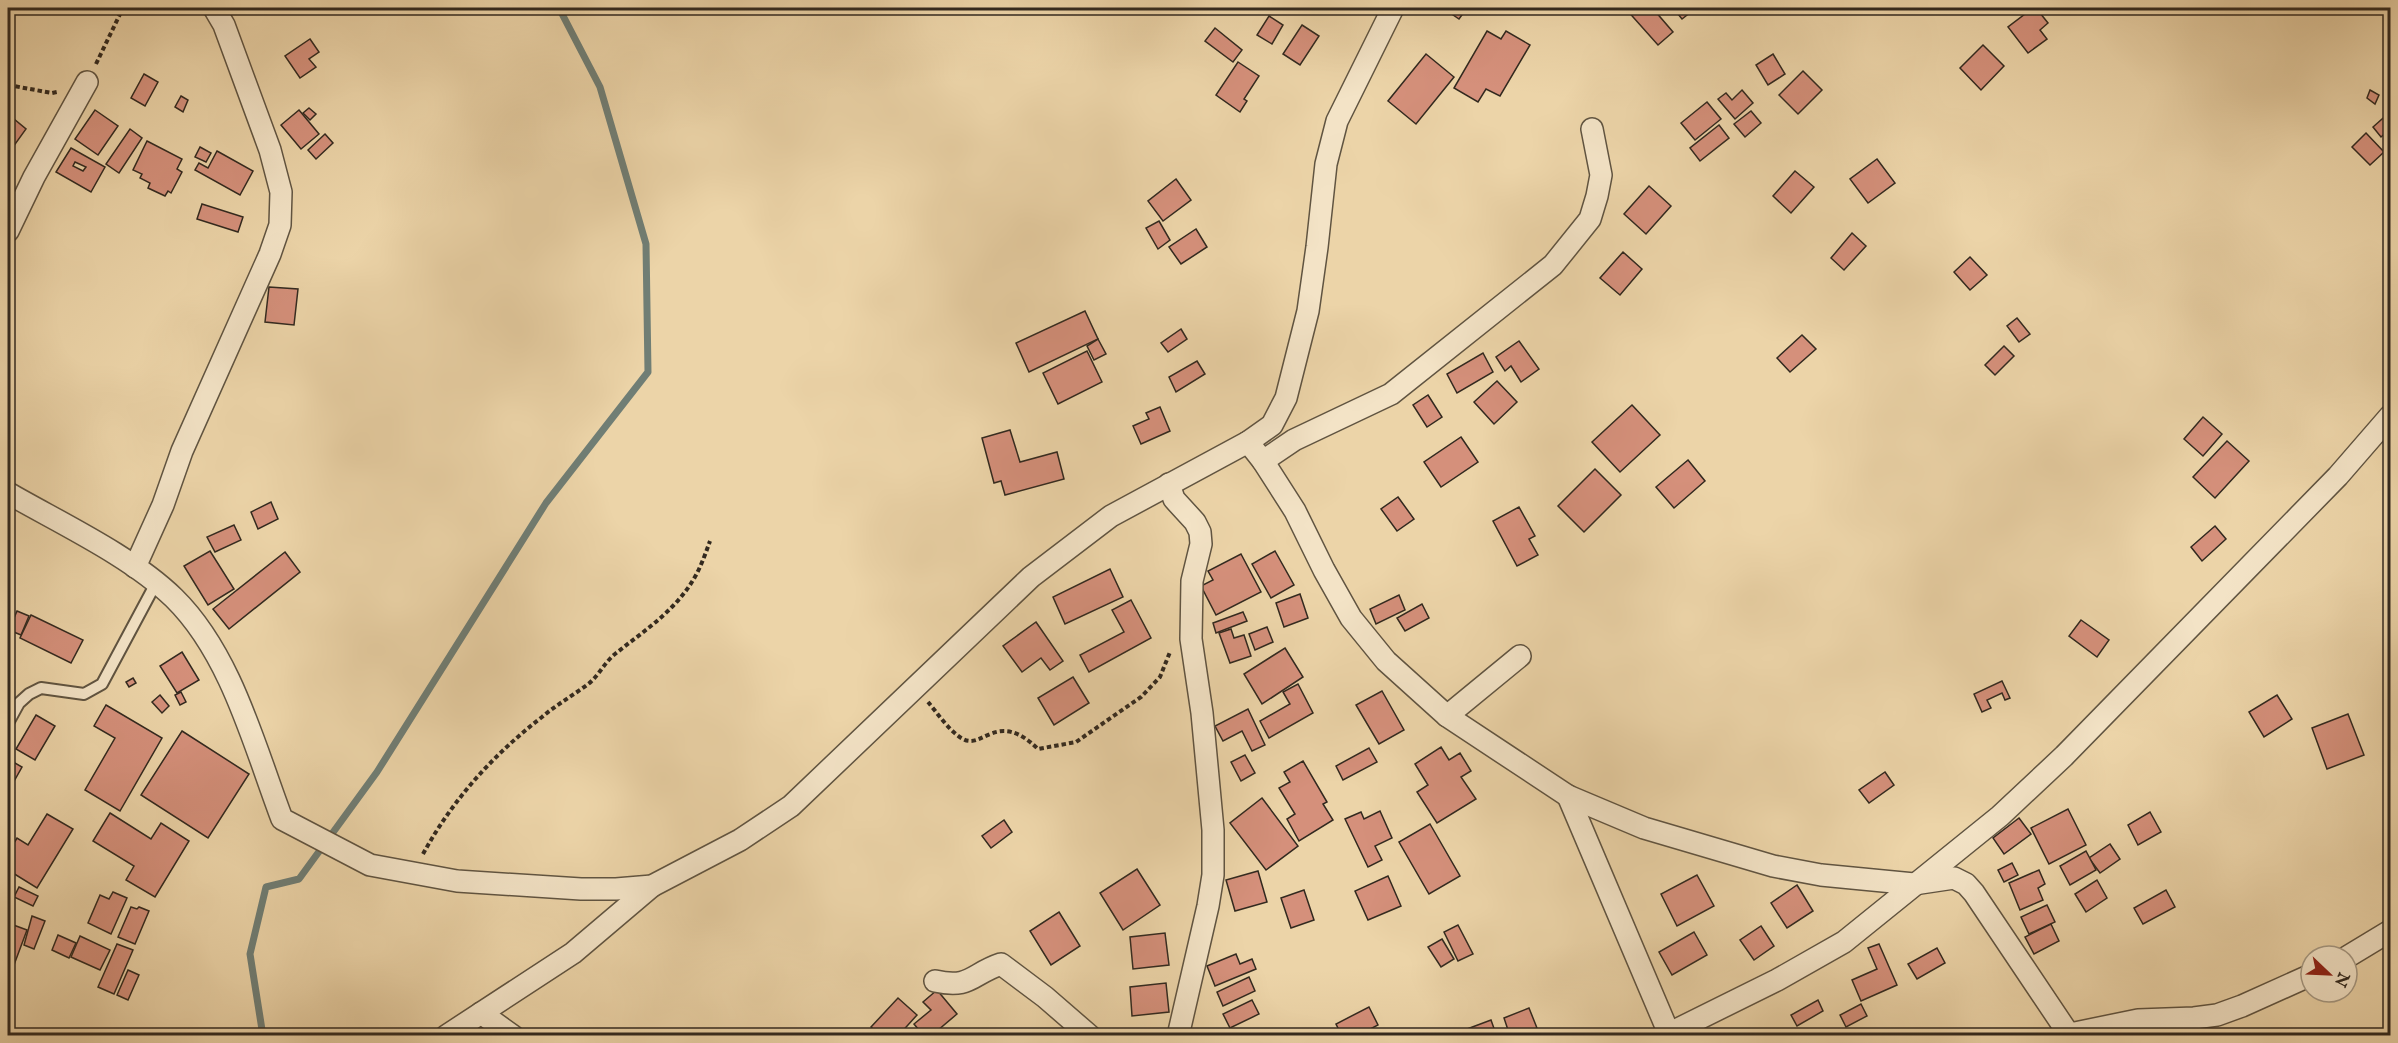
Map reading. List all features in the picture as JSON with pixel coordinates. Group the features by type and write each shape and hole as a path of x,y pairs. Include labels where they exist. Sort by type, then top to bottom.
{"street":[{"path":"135,567 164,506 182,451 270,254 280,225 281,192 270,150 224,25 214,8"},
{"path":"446,1035 573,953 652,886 740,840 791,806 1031,577 1111,516 1248,442 1272,424 1286,398 1308,311 1326,164 1338,121 1393,8"},
{"path":"8,231 34,177 87,82"},
{"path":"1263,461 1294,440 1391,394 1553,265 1590,219 1598,196 1601,175 1592,129"},
{"path":"1568,796 1668,1034 1777,980 1844,942 2000,816 2064,756 2338,476 2391,416"},
{"path":"1248,442 1295,511 1351,618 1386,661 1447,716 1568,796 1607,815 1644,828 1773,866 1821,875 1914,884 1954,878 1966,884 1974,892 2070,1035 2138,1020 2217,1015 2299,980"},
{"path":"1169,484 1174,499 1196,522 1200,532 1201,544 1192,581 1191,639 1211,800 1213,875 1178,1035"},
{"path":"8,493 135,567 174,599 195,622 216,653 229,678 282,819 370,866 457,881 581,889 652,886"},
{"path":"1447,716 1520,656"},
{"path":"2359,950 2391,931"},
{"path":"935,981 963,984 1001,964 1090,1035"},
{"path":"481,1013 513,1035"}],"lane":[{"path":"8,723 18,704 29,694 41,688 84,694 102,684 156,583"}],"path":[{"path":"412,873 438,827 464,790 513,740 590,683 612,656 652,626 677,603 696,575 710,541"},
{"path":"915,688 964,740 974,741 996,730 1011,731 1029,740 1038,749 1060,747 1076,742 1141,697 1160,677 1170,653 1178,645 1191,639"}],"building":[{"path":"1443,8 1467,8 1459,19"},
{"path":"1625,8 1659,8 1655,11 1673,32 1658,45"},
{"path":"1673,8 1696,8 1682,19"},
{"path":"1994,8 2007,8 2000,14"},
{"path":"2036,8 2048,23 2040,30 2047,39 2028,53 2008,27"},
{"path":"1269,16 1283,25 1272,44 1257,35"},
{"path":"1302,25 1319,36 1300,65 1283,54"},
{"path":"1215,28 1242,50 1233,62 1205,41"},
{"path":"1487,31 1501,39 1506,31 1530,45 1500,96 1486,89 1478,102 1454,88"},
{"path":"310,39 319,52 309,59 316,67 300,78 285,56"},
{"path":"1983,45 2004,66 1981,90 1960,68"},
{"path":"1426,54 1454,77 1416,124 1388,101"},
{"path":"1773,54 1785,74 1768,85 1756,65"},
{"path":"1238,62 1259,76 1244,99 1247,101 1240,112 1216,95"},
{"path":"1803,71 1822,90 1798,114 1779,95"},
{"path":"144,74 158,82 145,106 131,98"},
{"path":"1742,90 1753,103 1735,119 1718,99 1726,93 1732,100"},
{"path":"2370,90 2379,95 2375,104 2367,98"},
{"path":"181,96 188,100 183,112 175,107"},
{"path":"1707,102 1721,119 1695,140 1681,123"},
{"path":"309,108 316,114 310,120 303,113"},
{"path":"95,110 118,126 98,155 75,139"},
{"path":"299,110 319,134 301,149 281,125"},
{"path":"1751,111 1761,123 1745,137 1734,124"},
{"path":"2390,112 2390,129 2381,137 2373,127"},
{"path":"8,114 26,129 8,154"},
{"path":"1719,125 1729,138 1700,161 1690,148"},
{"path":"130,129 142,138 119,173 106,164"},
{"path":"2366,133 2384,152 2370,165 2352,147"},
{"path":"325,134 333,143 316,159 308,150"},
{"path":"147,141 182,159 177,169 182,172 171,193 168,191 165,196 148,188 150,183 140,178 142,174 133,170"},
{"path":"200,147 211,153 206,162 195,157"},
{"path":"71,148 105,167 91,192 56,172","holes":["75,162 86,167 83,171 73,166"]},
{"path":"217,151 253,171 240,195 195,170 199,163 208,168"},
{"path":"1877,159 1895,183 1868,203 1850,179"},
{"path":"1795,171 1814,187 1791,213 1773,196"},
{"path":"1176,179 1191,200 1163,221 1148,201"},
{"path":"1649,186 1671,206 1646,234 1624,214"},
{"path":"202,204 243,217 238,232 197,219"},
{"path":"1159,221 1170,240 1158,249 1146,228"},
{"path":"1196,229 1207,247 1181,264 1169,247"},
{"path":"1852,233 1866,246 1844,270 1831,258"},
{"path":"1623,252 1642,269 1620,295 1600,278"},
{"path":"1970,257 1987,275 1970,290 1954,272"},
{"path":"269,287 298,289 294,325 265,322"},
{"path":"1085,311 1098,339 1029,372 1016,343"},
{"path":"2017,318 2030,334 2019,342 2007,326"},
{"path":"1181,329 1187,339 1168,352 1161,343"},
{"path":"1802,335 1816,349 1790,372 1777,358"},
{"path":"1098,339 1106,354 1094,360 1087,346"},
{"path":"1519,341 1539,369 1521,382 1511,366 1505,371 1496,357"},
{"path":"2004,346 2014,356 1995,375 1985,365"},
{"path":"1087,351 1102,382 1058,404 1043,373"},
{"path":"1483,353 1493,372 1457,393 1447,374"},
{"path":"1197,361 1205,374 1176,392 1169,377"},
{"path":"1497,381 1517,402 1494,424 1474,402"},
{"path":"1428,395 1442,417 1427,427 1413,405"},
{"path":"1632,405 1660,435 1620,472 1592,442"},
{"path":"1160,407 1170,431 1141,444 1133,426 1149,419 1146,413"},
{"path":"2203,417 2222,434 2203,456 2184,439"},
{"path":"1010,430 1020,462 1057,452 1064,479 1005,495 1001,481 994,483 982,438"},
{"path":"1461,437 1478,462 1441,487 1424,462"},
{"path":"2227,441 2249,461 2215,498 2193,477"},
{"path":"1688,460 1705,481 1674,508 1656,487"},
{"path":"1595,469 1621,495 1584,532 1558,506"},
{"path":"1398,497 1414,519 1397,531 1381,509"},
{"path":"271,502 278,519 258,529 251,512"},
{"path":"1519,507 1535,536 1529,539 1538,555 1517,566 1493,521"},
{"path":"234,525 241,540 215,552 207,537"},
{"path":"2215,526 2226,539 2202,561 2191,547"},
{"path":"210,551 234,589 208,605 184,566"},
{"path":"1275,551 1294,585 1271,598 1252,564"},
{"path":"285,552 300,572 229,629 213,609"},
{"path":"1241,554 1261,592 1216,615 1201,586 1213,580 1208,571"},
{"path":"1110,569 1123,597 1065,624 1053,597"},
{"path":"1300,594 1308,618 1284,627 1276,603"},
{"path":"1399,595 1405,610 1376,624 1370,609"},
{"path":"1131,600 1151,638 1089,672 1080,655 1124,632 1112,610"},
{"path":"1422,604 1429,618 1405,631 1397,618"},
{"path":"17,611 29,616 21,635 9,630"},
{"path":"1243,612 1247,621 1216,633 1213,623"},
{"path":"31,615 83,640 71,663 20,638"},
{"path":"2081,620 2109,640 2097,657 2069,636"},
{"path":"1036,622 1063,661 1050,670 1041,658 1022,672 1003,646"},
{"path":"1267,627 1273,642 1255,650 1249,634"},
{"path":"1231,629 1234,638 1244,635 1251,656 1230,663 1219,633"},
{"path":"1285,648 1303,677 1262,704 1244,674"},
{"path":"182,652 199,680 177,693 160,666"},
{"path":"1073,677 1089,703 1054,725 1038,698"},
{"path":"133,678 136,683 129,687 126,682"},
{"path":"2002,681 2010,698 2005,700 2002,693 1987,700 1991,708 1982,712 1974,694"},
{"path":"1298,684 1313,713 1269,738 1260,721 1290,704 1283,692"},
{"path":"1382,691 1404,730 1379,744 1356,705"},
{"path":"181,692 186,702 180,705 175,695"},
{"path":"160,695 169,706 162,713 152,702"},
{"path":"2277,695 2292,719 2264,737 2249,712"},
{"path":"106,705 162,738 120,811 85,790 115,738 94,726"},
{"path":"1248,709 1265,745 1252,751 1242,731 1223,741 1215,726"},
{"path":"2348,714 2364,755 2327,769 2312,728"},
{"path":"36,715 55,726 35,760 16,749"},
{"path":"182,731 249,774 208,838 141,795"},
{"path":"1441,747 1449,760 1460,753 1471,771 1461,777 1476,799 1437,823 1417,792 1428,785 1415,764"},
{"path":"1369,748 1377,762 1343,780 1336,766"},
{"path":"1245,755 1255,773 1241,781 1231,762"},
{"path":"8,759 22,767 8,792"},
{"path":"1303,761 1327,802 1323,804 1333,820 1299,841 1287,819 1295,814 1279,788 1290,782 1284,772"},
{"path":"1885,772 1894,785 1869,803 1859,790"},
{"path":"1262,798 1298,846 1266,870 1230,823"},
{"path":"2068,809 2086,845 2049,864 2031,828"},
{"path":"1380,811 1392,838 1375,846 1382,860 1368,867 1345,819 1361,812 1364,819"},
{"path":"2150,812 2161,832 2138,845 2128,825"},
{"path":"110,813 151,839 161,823 189,841 155,897 126,880 134,866 93,841"},
{"path":"47,814 73,829 37,888 8,870 8,853 17,838 28,845"},
{"path":"2019,818 2031,834 2004,854 1993,838"},
{"path":"1004,820 1012,832 991,848 982,836"},
{"path":"1430,824 1460,876 1429,894 1399,842"},
{"path":"2110,844 2120,859 2100,873 2089,858"},
{"path":"2086,851 2096,870 2070,885 2060,866"},
{"path":"2012,863 2018,875 2004,882 1998,870"},
{"path":"1137,869 1160,905 1123,930 1100,893"},
{"path":"2039,870 2045,884 2038,888 2043,900 2020,910 2009,883"},
{"path":"1258,871 1267,902 1235,911 1226,880"},
{"path":"1697,875 1714,906 1677,926 1661,894"},
{"path":"1388,876 1401,906 1368,920 1355,891"},
{"path":"2097,880 2107,898 2086,912 2075,894"},
{"path":"1797,885 1813,911 1787,928 1771,903"},
{"path":"19,887 38,896 33,906 14,897"},
{"path":"1304,890 1314,920 1291,928 1281,898"},
{"path":"2166,890 2175,907 2143,924 2134,908"},
{"path":"113,892 127,898 111,934 88,923 100,895 109,899"},
{"path":"2047,905 2055,922 2029,934 2021,917"},
{"path":"131,907 149,911 135,944 118,937"},
{"path":"1059,912 1080,946 1051,965 1030,931"},
{"path":"32,916 45,921 34,949 24,945"},
{"path":"8,923 27,930 8,981"},
{"path":"2051,924 2059,941 2034,954 2025,937"},
{"path":"1458,925 1473,954 1458,961 1444,932"},
{"path":"1761,926 1774,946 1754,960 1740,940"},
{"path":"1694,932 1707,955 1672,975 1659,952"},
{"path":"1165,933 1169,965 1133,969 1130,937"},
{"path":"58,935 76,943 69,958 52,950"},
{"path":"80,936 110,950 100,970 71,957"},
{"path":"1442,939 1454,959 1441,967 1428,947"},
{"path":"117,944 133,950 114,994 98,987"},
{"path":"1879,944 1897,985 1861,1001 1852,980 1877,969 1868,948"},
{"path":"1937,948 1945,963 1917,979 1908,964"},
{"path":"1236,954 1240,964 1252,959 1256,969 1215,986 1207,966"},
{"path":"128,970 139,975 128,1000 117,995"},
{"path":"1249,977 1255,991 1223,1006 1217,992"},
{"path":"1166,983 1169,1012 1132,1016 1130,987"},
{"path":"937,990 957,1014 931,1036 924,1036 914,1024 931,1010 923,1002"},
{"path":"898,998 917,1015 898,1036 880,1036 871,1027"},
{"path":"1252,1000 1259,1014 1230,1028 1223,1014"},
{"path":"1818,1000 1823,1011 1797,1026 1791,1015"},
{"path":"1861,1004 1867,1016 1846,1027 1840,1015"},
{"path":"1369,1007 1378,1025 1357,1036 1342,1036 1336,1024"},
{"path":"1529,1008 1537,1028 1518,1036 1510,1036 1504,1018"},
{"path":"1491,1020 1496,1034 1469,1036 1467,1029"}],"waterway":[{"path":"263,1036 250,954 266,887 299,879 377,772 546,503 648,372 646,244 600,87 559,8"}]}
